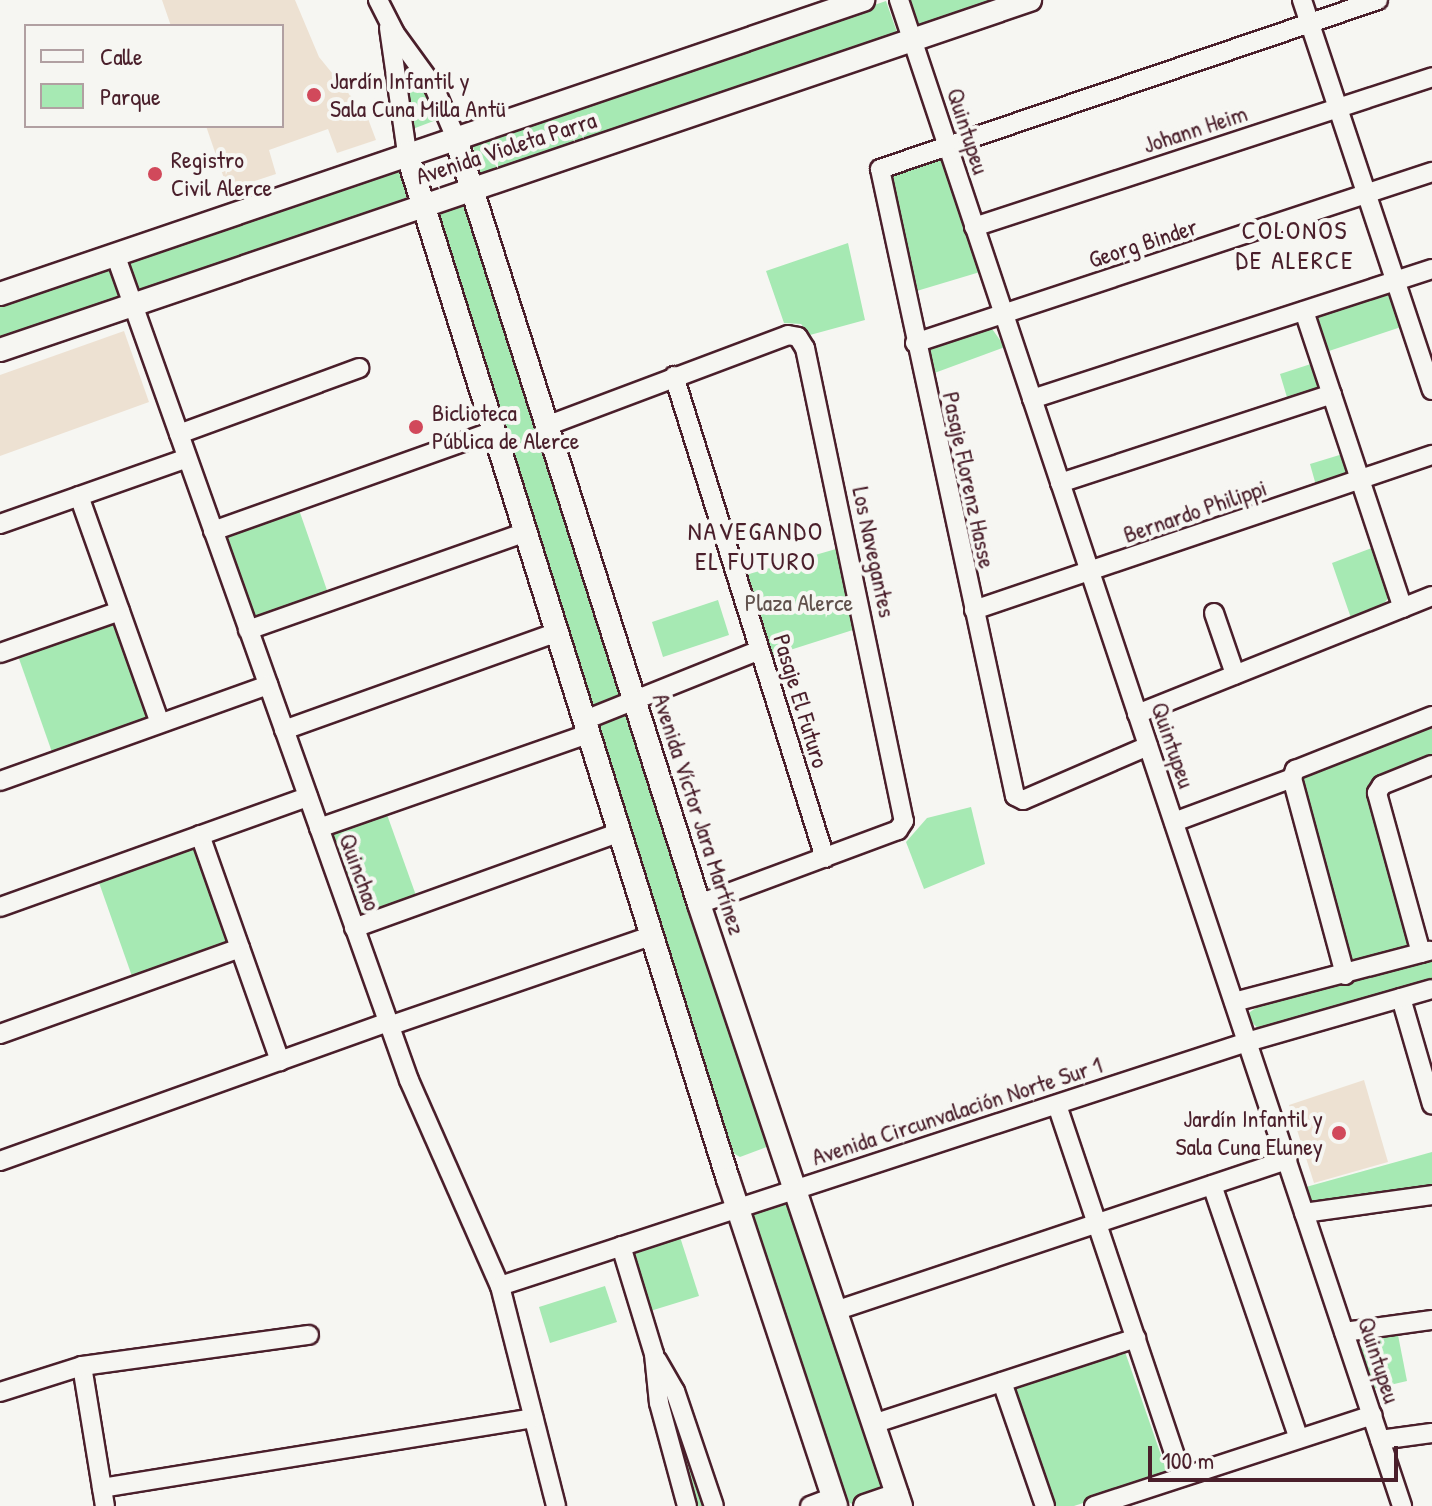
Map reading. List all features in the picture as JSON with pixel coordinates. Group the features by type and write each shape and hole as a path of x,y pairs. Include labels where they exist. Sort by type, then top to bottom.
{"main road":[{"name":"Avenida Violeta Parra","path":"0,294 455,136 863,0"},
{"name":"Avenida Violeta Parra","path":"0,350 422,203 1030,0"},
{"name":"Avenida Víctor Jara Martínez","path":"455,136 699,904 899,1500"},
{"path":"407,153 737,1207 835,1502"},
{"path":"865,1506 899,1500"}],"street":[{"path":"378,0 391,27 428,76 455,136"},
{"name":"Quintupeu","path":"899,0 1402,1506"},
{"path":"1302,0 1396,281 1428,363 1432,390"},
{"path":"948,144 1378,0"},
{"path":"391,27 407,153"},
{"name":"Johann Heim","path":"974,227 1432,77"},
{"name":"Pasaje Florenz Hasse","path":"948,144 880,169 915,343 1018,800 1148,746"},
{"name":"Georg Binder","path":"915,343 1432,172"},
{"name":"Quinchao","path":"115,254 388,1024 500,1286 556,1506"},
{"path":"1032,399 1432,269"},
{"path":"1304,311 1403,608"},
{"name":"Los Navegantes","path":"549,425 788,335 798,337 805,348 905,815 898,830 699,904"},
{"path":"179,434 359,368"},
{"name":"Pasaje El Futuro","path":"674,376 825,858"},
{"path":"1060,483 1332,394"},
{"path":"213,531 494,431"},
{"name":"Bernardo Philippi","path":"974,610 1432,455"},
{"path":"0,524 187,458"},
{"path":"79,496 160,723"},
{"path":"248,630 526,532"},
{"path":"1137,714 1432,596"},
{"path":"0,653 120,611"},
{"path":"1214,613 1235,674"},
{"path":"284,730 557,632"},
{"path":"319,828 588,726 634,698 760,650"},
{"path":"0,781 268,685"},
{"path":"1345,975 1292,778 1295,770 1432,716"},
{"path":"1234,1002 1426,952 1377,790 1432,765"},
{"path":"1174,822 1292,778"},
{"path":"0,907 308,797"},
{"path":"354,928 621,832"},
{"path":"200,835 280,1061"},
{"path":"0,1161 280,1061 653,935"},
{"path":"0,1034 240,948"},
{"name":"Avenida Circunvalación Norte Sur 1","path":"500,1286 1247,1042 1432,989"},
{"path":"1401,998 1432,1105"},
{"path":"1057,1105 1182,1477"},
{"path":"835,1311 1287,1160"},
{"path":"1212,1185 1299,1439"},
{"path":"1304,1213 1432,1195"},
{"path":"621,1246 654,1354 659,1403 687,1506"},
{"path":"1344,1332 1432,1320"},
{"path":"0,1392 82,1366 309,1335"},
{"path":"873,1424 1136,1338"},
{"path":"654,1354 675,1391 714,1506"},
{"path":"82,1366 103,1497 533,1418"},
{"path":"1002,1382 1045,1506"},
{"path":"1094,1506 1372,1415"},
{"path":"1380,1440 1432,1433"},
{"path":"810,1506 835,1502"}],"shaded area":[{"name":"Jardín Infantil y Sala Cuna Milla Antü","path":"162,0 295,0 319,57 367,116 376,140 337,153 328,129 269,150 276,174 228,190 207,128 284,128 284,24 170,24"},
{"path":"124,331 149,402 0,456 0,375"},
{"name":"Jardín Infantil y Sala Cuna Eluney","path":"1364,1080 1388,1162 1314,1183 1289,1105"}],"green space":[{"path":"909,0 1001,0 920,27"},
{"path":"886,1 898,35 484,174 478,171 472,141"},
{"path":"404,60 422,81 439,119 410,130"},
{"path":"939,152 980,272 910,293 884,170"},
{"path":"401,166 411,196 143,291 137,288 129,261"},
{"path":"467,199 622,697 593,708 434,211"},
{"path":"848,243 865,320 810,335 801,324 784,323 766,271"},
{"path":"109,267 119,299 0,341 0,304"},
{"path":"1389,291 1401,327 1323,353 1314,315"},
{"path":"990,326 1005,347 929,375 926,346"},
{"path":"1317,362 1324,384 1319,394 1289,404 1280,374"},
{"path":"1346,453 1352,471 1348,480 1317,489 1310,464"},
{"path":"297,504 329,596 259,621 252,618 225,532"},
{"path":"1377,546 1393,592 1382,606 1351,618 1332,563"},
{"name":"Plaza Alerce","path":"836,549 856,629 768,657 742,576"},
{"path":"718,600 729,635 663,657 652,622"},
{"path":"116,619 150,717 53,755 17,653"},
{"path":"629,713 769,1146 740,1157 726,1149 598,727"},
{"path":"1432,721 1432,760 1381,779 1411,945 1351,961 1298,775"},
{"path":"971,807 985,864 924,889 906,842 927,818"},
{"path":"385,809 418,901 359,917 330,830"},
{"path":"195,845 232,945 134,982 97,877"},
{"path":"1432,959 1432,979 1258,1028 1250,1021 1250,1012 1259,1006"},
{"path":"1432,1152 1432,1191 1312,1205 1306,1187"},
{"path":"789,1201 884,1483 883,1490 863,1502 852,1504 844,1499 751,1216"},
{"path":"680,1237 699,1296 647,1312 632,1255"},
{"path":"605,1286 617,1322 550,1343 539,1307"},
{"path":"1398,1335 1407,1381 1373,1389 1361,1348 1365,1341"},
{"path":"1124,1349 1168,1475 1074,1506 1052,1506 1014,1387"},
{"path":"661,1376 709,1506 691,1506"}],"place":[{"name":"Jardín Infantil y Sala Cuna Milla Antü","path":"314,95"},
{"name":"Registro Civil Alerce","path":"155,174"},
{"name":"Biclioteca Pública de Alerce","path":"416,427"},
{"name":"Jardín Infantil y Sala Cuna Eluney","path":"1339,1133"}],"district":[{"name":"COLONOS DE ALERCE","path":"1295,245"},
{"name":"NAVEGANDO EL FUTURO","path":"756,546"}]}
